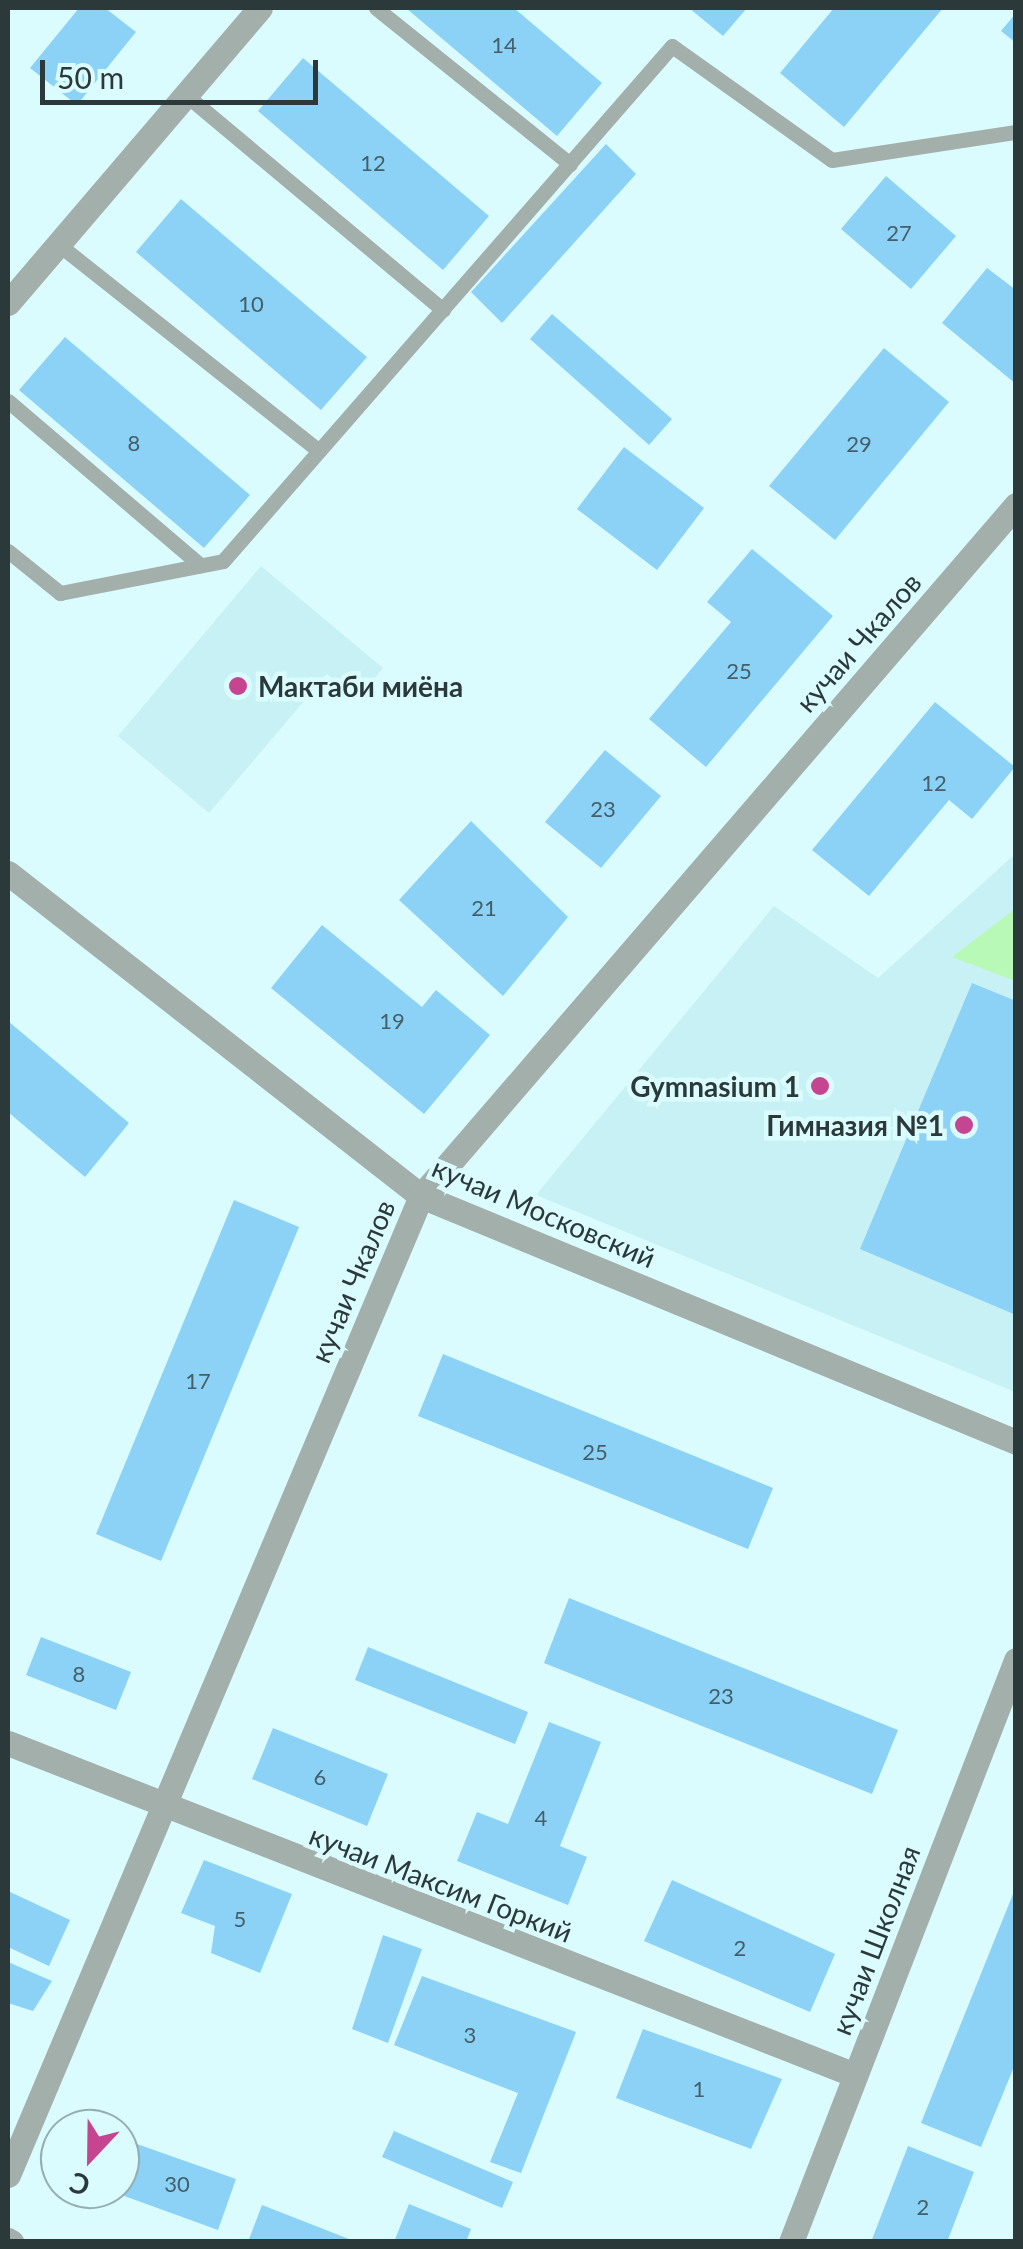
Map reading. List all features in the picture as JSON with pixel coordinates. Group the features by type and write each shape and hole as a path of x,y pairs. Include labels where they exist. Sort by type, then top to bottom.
{"street":[{"path":"8,303 260,8"},
{"name":"кучаи Чкалов","path":"8,2174 421,1196 1016,505"},
{"name":"кучаи Московский","path":"8,873 421,1196 1016,1442"},
{"name":"кучаи Школная","path":"791,2242 855,2076 1006,1715 1016,1660"},
{"name":"кучаи Максим Горкий","path":"8,1743 855,2076"}],"lane":[{"path":"376,8 570,164"},
{"path":"8,551 60,593 223,562 672,46 832,160 1016,132"},
{"path":"186,94 443,310"},
{"path":"58,244 319,451"},
{"path":"8,401 200,565"}],"shaded area":[{"name":"Мактаби миёна","path":"261,566 383,668 358,699 327,674 209,813 118,736"},
{"name":"Gymnasium 1","path":"1015,854 1015,1392 536,1195 774,906 878,978"}],"green space":[{"path":"1015,909 1015,981 952,957"}],"building":[{"path":"79,8 105,8 136,32 77,105 30,68"},
{"path":"406,8 514,8 602,83 557,136"},
{"path":"689,8 747,8 723,36"},
{"path":"834,8 943,8 844,127 780,73"},
{"path":"1016,13 1016,43 1001,31"},
{"path":"303,58 489,216 443,270 258,111"},
{"path":"606,144 636,174 502,323 471,292"},
{"path":"886,176 956,236 911,289 841,229"},
{"path":"181,199 367,357 321,410 136,252"},
{"path":"987,268 1016,290 1016,384 942,323"},
{"path":"552,314 672,419 649,445 530,339"},
{"path":"65,337 250,495 204,548 19,390"},
{"path":"884,348 949,402 835,540 769,486"},
{"path":"624,447 704,508 657,570 577,509"},
{"path":"752,549 833,616 706,767 649,719 731,622 707,602"},
{"path":"935,702 1015,767 972,819 949,800 869,896 812,850"},
{"path":"605,750 661,796 601,868 545,822"},
{"path":"471,821 568,917 503,996 399,900"},
{"path":"322,925 422,1007 436,990 490,1035 424,1114 271,988"},
{"name":"Гимназия №1","path":"972,983 1016,1001 1016,1315 860,1249"},
{"path":"8,1021 129,1123 85,1177 8,1112"},
{"path":"234,1200 299,1227 161,1561 96,1534"},
{"path":"443,1354 773,1488 748,1549 418,1416"},
{"path":"569,1598 898,1730 872,1794 544,1663"},
{"path":"41,1637 131,1672 116,1710 26,1675"},
{"path":"368,1647 528,1712 515,1744 355,1680"},
{"path":"549,1722 601,1742 560,1846 587,1857 568,1905 457,1861 477,1812 508,1824"},
{"path":"273,1728 388,1774 367,1826 252,1779"},
{"path":"204,1860 292,1894 260,1973 211,1953 215,1926 181,1913"},
{"path":"672,1880 835,1954 810,2012 644,1941"},
{"path":"1015,1889 1016,2062 981,2147 921,2123"},
{"path":"8,1891 70,1920 49,1966 8,1947"},
{"path":"383,1935 422,1949 388,2043 352,2029"},
{"path":"8,1962 52,1981 33,2011 8,2003"},
{"path":"422,1976 576,2032 521,2173 490,2162 518,2093 394,2045"},
{"path":"643,2029 782,2079 751,2149 616,2098"},
{"path":"394,2131 513,2182 502,2208 382,2157"},
{"path":"140,2145 236,2179 218,2230 140,2202"},
{"path":"908,2146 974,2172 947,2242 871,2242"},
{"path":"409,2204 471,2229 466,2242 394,2242"},
{"path":"262,2205 354,2241 354,2242 248,2242"}],"place":[{"name":"Мактаби миёна","path":"238,686"},
{"name":"Gymnasium 1","path":"820,1086"},
{"name":"Гимназия №1","path":"964,1125"}]}
